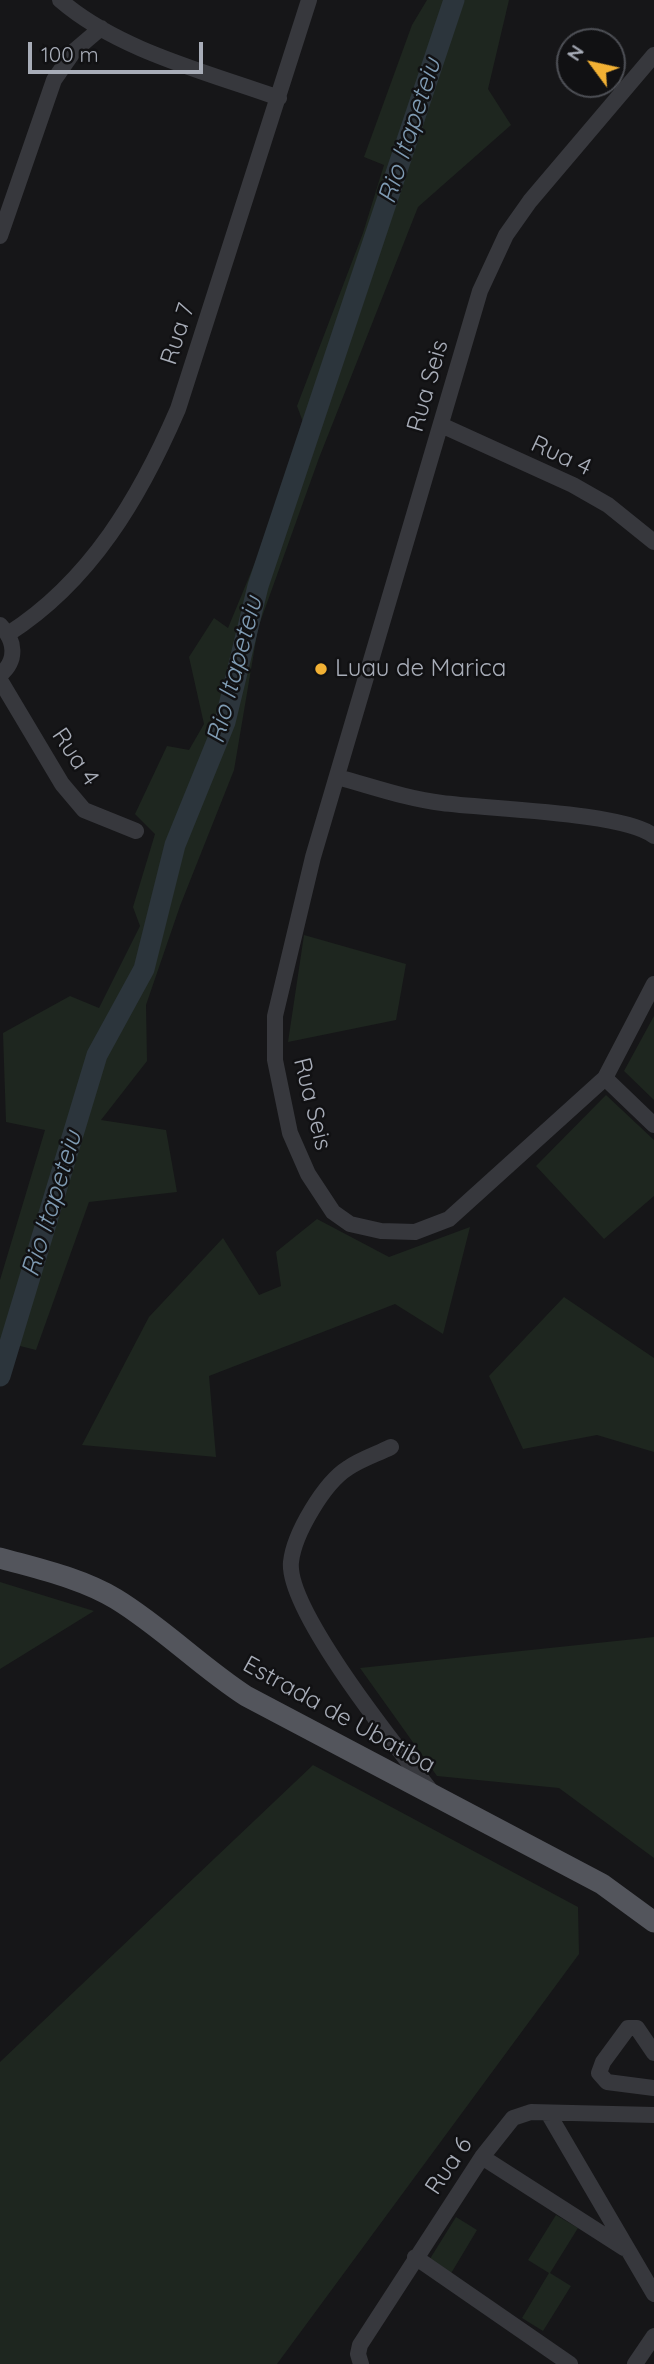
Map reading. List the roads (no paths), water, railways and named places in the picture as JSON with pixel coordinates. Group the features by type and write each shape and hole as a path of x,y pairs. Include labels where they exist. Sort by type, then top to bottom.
{"main road":[{"name":"Estrada de Ubatiba","path":"0,1558 79,1581 109,1595 246,1696 603,1884 654,1922"}],"street":[{"path":"60,0 101,28 150,51 279,98"},
{"name":"Rua 7","path":"0,677 12,657 4,630 61,595 94,558 153,467 178,408 309,0"},
{"path":"0,236 54,80 75,51 101,28"},
{"name":"Rua Seis","path":"654,55 530,201 506,235 480,291 313,857 275,1027 275,1060 290,1133 307,1174 333,1212 350,1224 381,1231 415,1232 449,1219 605,1078 654,984"},
{"name":"Rua 4","path":"440,425 573,485 608,505 654,542"},
{"name":"Rua 4","path":"0,677 62,784 84,810 136,831"},
{"path":"337,777 439,803 614,821 646,830 654,836"},
{"path":"605,1078 654,1125"},
{"path":"391,1447 347,1468 320,1496 296,1544 291,1562 293,1578 301,1600 355,1688 437,1798"},
{"path":"654,2053 637,2028 632,2027 625,2031 603,2062 599,2073 607,2082 654,2088"},
{"name":"Rua 6","path":"361,2364 360,2345 482,2157 513,2118 531,2112 654,2115"},
{"path":"548,2113 593,2195 654,2294"},
{"path":"560,2134 570,2113"},
{"path":"482,2157 627,2250"},
{"path":"571,2214 593,2195"},
{"path":"415,2258 570,2364"},
{"path":"635,2364 654,2336"}],"waterway":[{"name":"Rio Itapeteiu","path":"0,1376 97,1055 144,969 175,845 225,722 258,586 454,0"}],"place":[{"name":"Luau de Marica","path":"321,669"}]}
